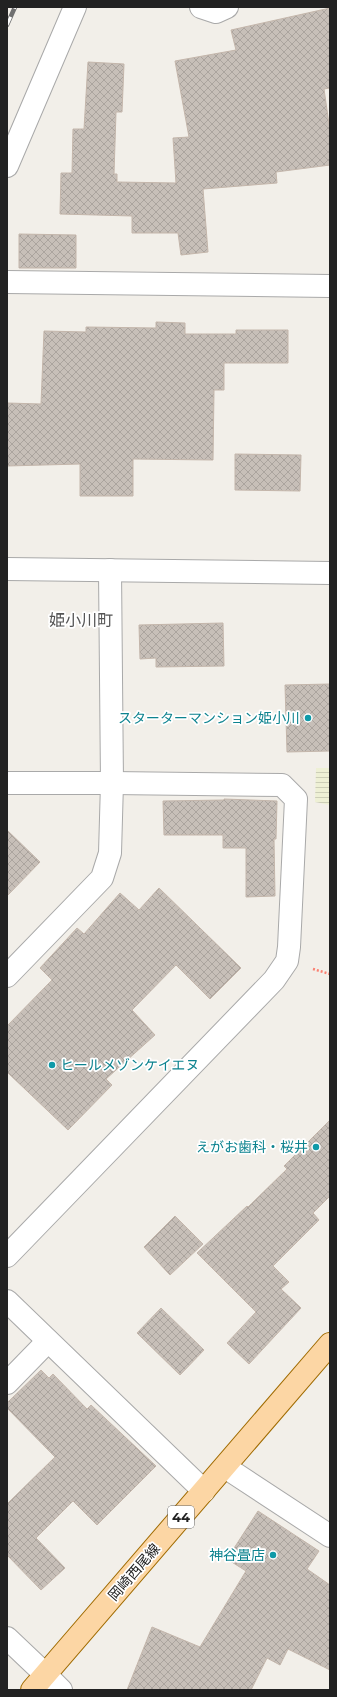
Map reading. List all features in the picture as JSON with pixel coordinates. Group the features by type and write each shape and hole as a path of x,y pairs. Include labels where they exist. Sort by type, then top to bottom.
{"main road":[{"name":"岡崎西尾線","path":"46,1685 204,1491 330,1344"}],"street":[{"path":"7,166 75,7"},
{"path":"201,7 216,12 227,7"},
{"path":"7,282 330,286"},
{"path":"7,569 330,573"},
{"path":"7,976 102,878 110,853 112,783 110,570"},
{"path":"7,784 112,783 282,785 296,799 289,947 287,961 274,980 7,1256"},
{"path":"7,1301 204,1491"},
{"path":"7,1382 48,1341"},
{"path":"225,1467 330,1536"},
{"path":"7,1638 46,1685"}],"green space":[{"path":"316,768 330,768 330,805 315,802"}],"building":[{"path":"330,8 330,88 324,89 330,131 330,165 276,172 277,183 203,189 208,252 181,255 178,233 132,233 132,216 60,214 61,173 72,173 73,129 84,129 88,62 124,64 122,112 116,112 114,174 117,174 117,182 176,183 173,138 189,137 175,61 236,50 231,30"},
{"path":"19,234 76,235 76,268 19,268"},
{"path":"156,322 185,323 185,334 236,334 236,330 288,330 288,363 224,363 224,390 214,390 213,460 133,459 133,496 80,496 80,464 7,466 7,403 41,404 44,331 86,332 86,327 156,328"},
{"path":"235,454 301,455 300,491 235,490"},
{"path":"223,623 224,666 156,667 156,658 140,659 139,625"},
{"name":"スターターマンション姫小川","path":"330,684 330,751 287,752 285,685"},
{"path":"224,799 277,801 276,839 274,839 275,896 246,897 246,848 223,848 223,835 164,835 163,801"},
{"path":"7,830 40,862 7,896"},
{"path":"159,888 241,968 210,999 176,965 132,1010 155,1035 106,1079 112,1085 68,1130 7,1072 7,1026 52,980 40,968 77,928 84,934 120,893 139,910"},
{"path":"330,1120 330,1196 313,1213 319,1220 273,1266 289,1282 281,1289 301,1308 249,1364 227,1343 256,1312 197,1253 287,1169 284,1166"},
{"path":"175,1216 203,1244 170,1275 144,1247"},
{"path":"161,1308 204,1350 180,1375 137,1333"},
{"path":"41,1370 49,1378 53,1374 87,1409 91,1405 156,1466 97,1525 73,1501 36,1538 65,1568 41,1590 7,1555 7,1504 55,1457 7,1408 7,1403"},
{"path":"258,1511 319,1551 307,1569 330,1585 330,1670 288,1649 280,1665 267,1658 251,1690 127,1690 152,1627 200,1647 246,1571 227,1559"}],"railway":[{"path":"7,25 15,7"}],"place":[{"name":"スターターマンション姫小川","path":"308,718"},
{"name":"ヒールメゾンケイエヌ","path":"52,1065"},
{"name":"えがお歯科・桜井","path":"316,1147"},
{"name":"神谷畳店","path":"273,1555"}],"district":[{"name":"姫小川町","path":"81,620"}]}
